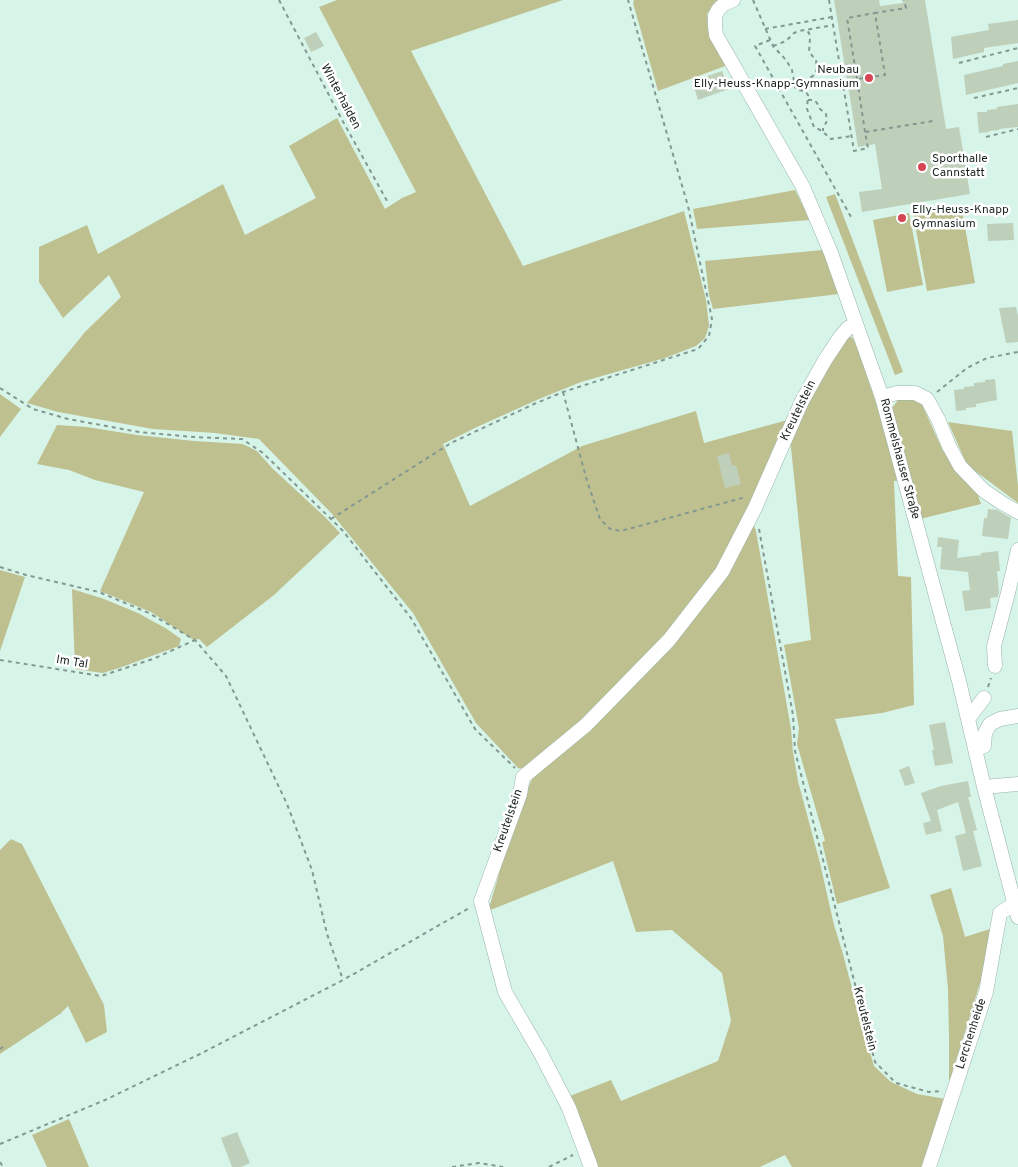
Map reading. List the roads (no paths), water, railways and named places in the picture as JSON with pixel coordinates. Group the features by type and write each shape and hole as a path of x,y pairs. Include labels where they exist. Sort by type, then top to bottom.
{"street":[{"name":"Rommelshauser Straße","path":"733,0 724,4 715,16 716,35 803,187 831,253 882,397 923,544 1016,911"},
{"name":"Kreutelstein","path":"591,1167 565,1100 505,992 480,901 520,794 523,777 586,725 668,640 722,572 755,508 802,401 824,360 848,328 856,324"},
{"path":"882,397 897,393 915,393 928,400 960,466 983,490 1002,504 1018,512"},
{"path":"995,666 994,646 1018,550"},
{"path":"968,719 984,698"},
{"path":"975,749 984,746 985,732 990,724 1000,719 1018,716"},
{"path":"984,787 1018,784"},
{"name":"Lerchenheide","path":"929,1167 986,992 1000,913 1016,911"}],"place":[{"name":"Neubau Elly-Heuss-Knapp-Gymnasium","path":"869,78"},
{"name":"Sporthalle Cannstatt","path":"922,167"},
{"name":"Elly-Heuss-Knapp Gymnasium","path":"902,218"}]}
